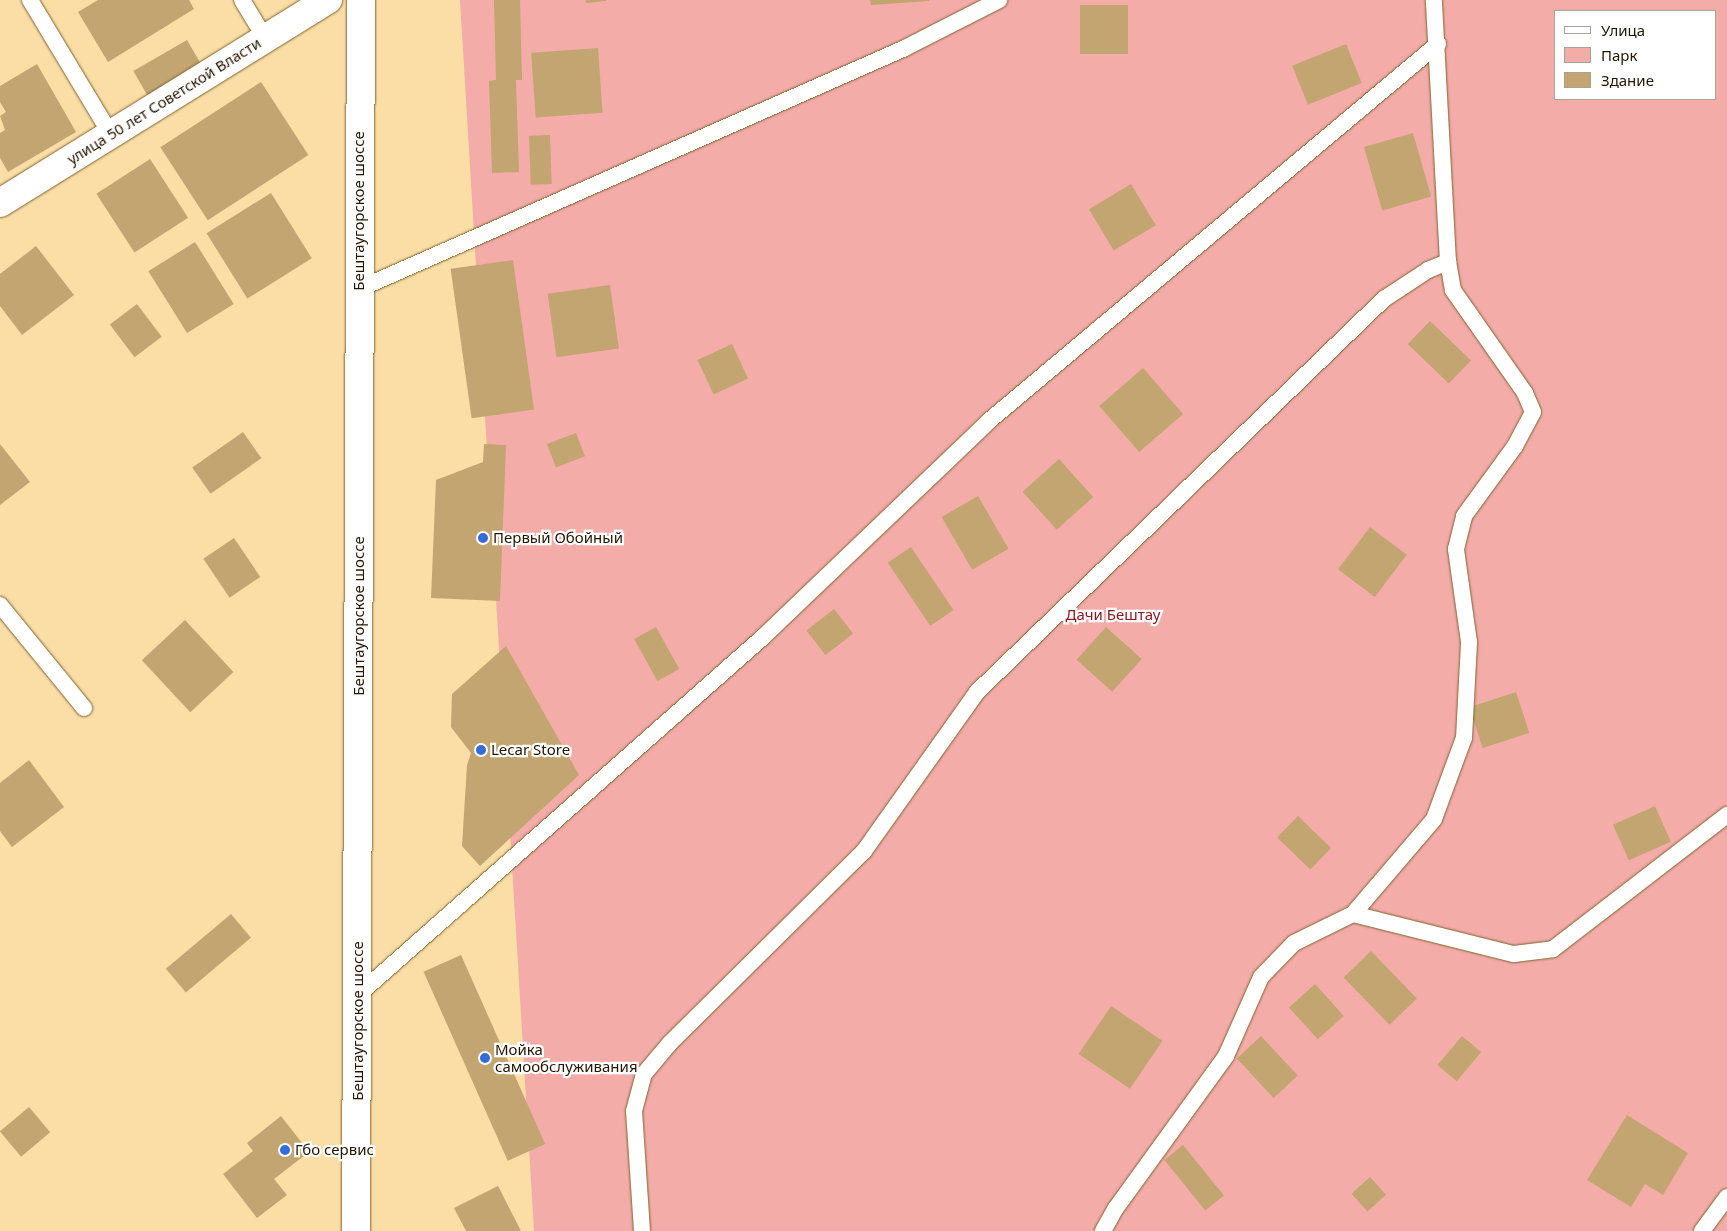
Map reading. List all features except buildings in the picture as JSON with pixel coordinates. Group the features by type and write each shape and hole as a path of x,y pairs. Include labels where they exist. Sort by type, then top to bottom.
{"main road":[{"name":"улица 50 лет Советской Власти","path":"0,203 328,0"},
{"name":"Бештаугорское шоссе","path":"356,1231 361,0"}],"lane":[{"path":"30,0 110,134"},
{"path":"242,0 265,38"},
{"path":"359,289 903,49 999,0"},
{"path":"1103,1231 1116,1208 1226,1056 1261,977 1294,943 1353,914 1434,818 1464,738 1469,642 1456,549 1464,516 1515,446 1533,412 1525,393 1453,290 1448,262 1438,44 1434,0"},
{"path":"358,995 762,638 990,420 1438,44"},
{"path":"642,1231 634,1111 644,1074 670,1043 864,851 976,692 1384,299 1428,270 1448,262"},
{"path":"0,605 84,708"},
{"path":"1353,914 1514,954 1554,950 1727,815"},
{"path":"1702,1231 1727,1197"}],"green space":[{"name":"Дачи Бештау","path":"460,0 1727,0 1727,1231 534,1231"}],"place":[{"name":"Первый Обойный","path":"483,538"},
{"name":"Lecar Store","path":"481,750"},
{"name":"Мойка самообслуживания","path":"485,1058"},
{"name":"Гбо cервис","path":"285,1150"}]}
